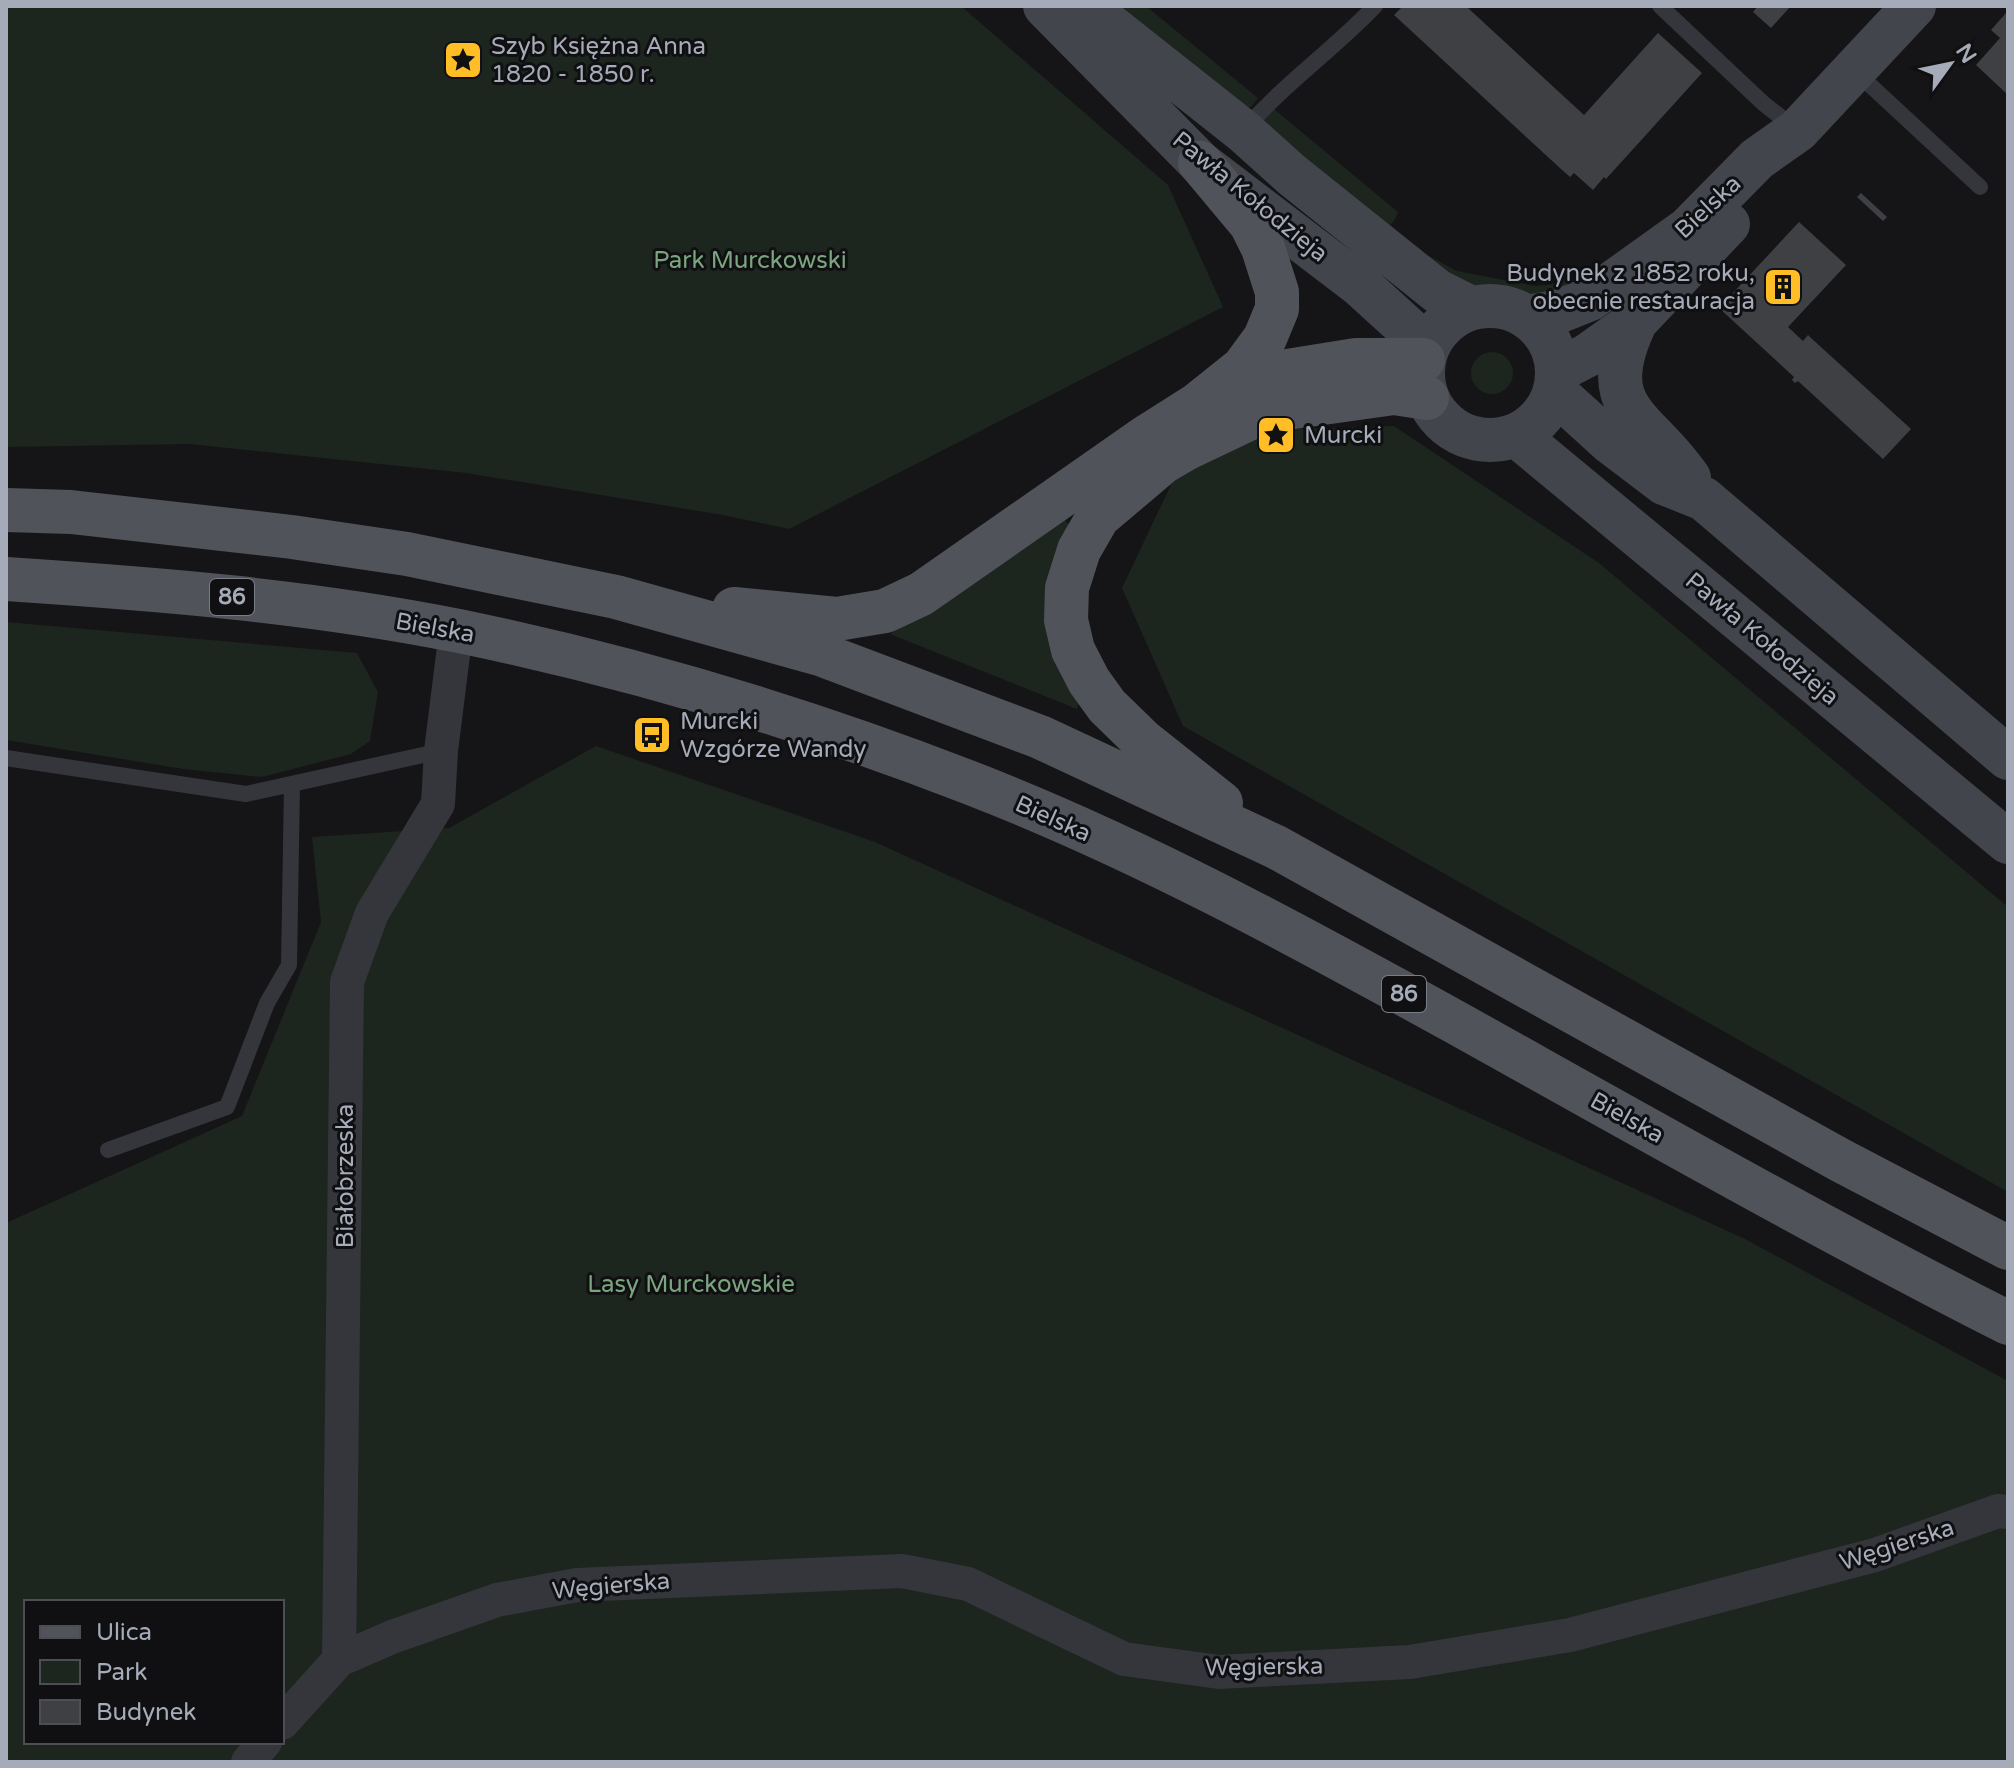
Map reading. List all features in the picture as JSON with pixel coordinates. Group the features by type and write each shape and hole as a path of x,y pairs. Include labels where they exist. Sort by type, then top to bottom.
{"main road":[{"path":"616,597 837,619 885,611 921,594 1198,404 1243,368 1265,338 1277,309 1277,292 1263,248 1251,224 1200,163"},
{"path":"1198,404 1275,373 1356,360 1426,368"},
{"path":"1276,847 1143,741 1107,706 1089,681 1073,650 1066,620 1067,588 1079,550 1098,517 1163,462 1265,411 1394,393 1426,368"},
{"path":"6,510 71,512 292,537 407,554 616,597 820,654 1026,731 1276,847 1840,1160 2008,1248"},
{"name":"Bielska","path":"6,579 165,589 302,606 456,631 642,673 804,723 972,783 1136,855 1329,953 1733,1176 2008,1323"}],"street":[{"name":"Pawła Kołodzieja","path":"1045,6 1200,163 1360,285 1426,368"},
{"name":"Pawła Kołodzieja","path":"1085,6 1437,291 1471,308"},
{"name":"Bielska","path":"1528,317 1574,307 1590,299 1688,229 1757,159 1798,130 1914,6"},
{"name":"Bielska","path":"1556,382 1636,321 1775,175 1798,130"},
{"path":"1556,382 1540,418 1516,435 1496,440 1474,439 1438,416 1426,368 1438,330 1453,316 1471,308 1491,305 1510,308 1528,317 1540,328 1549,341 1556,382 1610,442 1664,483 1704,499"},
{"path":"1636,321 1625,343 1619,382 1622,395 1635,419 1678,462 1704,499 2008,758"},
{"name":"Pawła Kołodzieja","path":"1516,435 2008,842"},
{"name":"Białobrzeska","path":"339,1660 347,982 372,913 438,804 441,751 456,631"},
{"name":"Węgierska","path":"339,1660 392,1637 497,1600 577,1585 902,1571 968,1584 1124,1659 1219,1672 1410,1662 1570,1635 1875,1555 1998,1511 2008,1512"},
{"path":"284,1721 339,1660"},
{"path":"248,1762 263,1744"}],"lane":[{"path":"1243,131 1270,100 1353,29 1375,6"},
{"path":"1660,6 1764,104 1798,130"},
{"path":"1854,71 1980,187"},
{"path":"6,758 246,794 441,751"},
{"path":"108,1150 227,1107 267,1003 289,965 292,784"}],"green space":[{"name":"Park Murckowski","path":"6,6 961,6 1168,185 1223,307 789,529 723,515 466,473 189,444 6,447"},
{"path":"1117,6 1146,6 1258,98 1251,107 1234,108"},
{"path":"1274,109 1398,212 1382,236 1263,120"},
{"path":"1425,257 1431,257 1457,271 1535,286 1549,285 1566,278 1577,294 1541,300 1507,289 1470,289"},
{"path":"1492,352 1507,358 1513,373 1507,388 1492,394 1477,388 1471,373 1477,358"},
{"path":"1394,426 1599,563 2008,907 2008,1192 1183,726 1122,588 1177,472 1270,430"},
{"path":"1061,516 1072,528 1054,559 1044,615 1056,659 1079,702 1077,709 890,634 929,611"},
{"path":"6,622 357,653 378,692 370,741 351,754 262,777 183,769 6,740"},
{"name":"Lasy Murckowskie","path":"596,746 875,842 1745,1239 2008,1381 2008,1762 6,1762 6,1223 242,1116 321,922 312,837 449,828"}],"building":[{"path":"1403,6 1469,6 1584,115 1658,33 1702,73 1593,190 1574,173 1570,177 1394,15"},
{"path":"1758,6 1791,6 1771,28 1753,12"},
{"path":"2006,13 2008,95 1976,65 2000,38 1991,30"},
{"path":"1861,193 1887,217 1883,221 1857,197"},
{"path":"1799,222 1846,265 1788,327 1803,341 1808,335 1911,429 1883,459 1798,381 1795,383 1792,380 1794,377 1719,308"}],"place":[{"name":"Szyb Księżna Anna 1820 - 1850 r.","path":"463,60"},
{"name":"Budynek z 1852 roku, obecnie restauracja","path":"1783,287"},
{"name":"Murcki","path":"1276,435"},
{"name":"Murcki Wzgórze Wandy","path":"652,735"}]}
